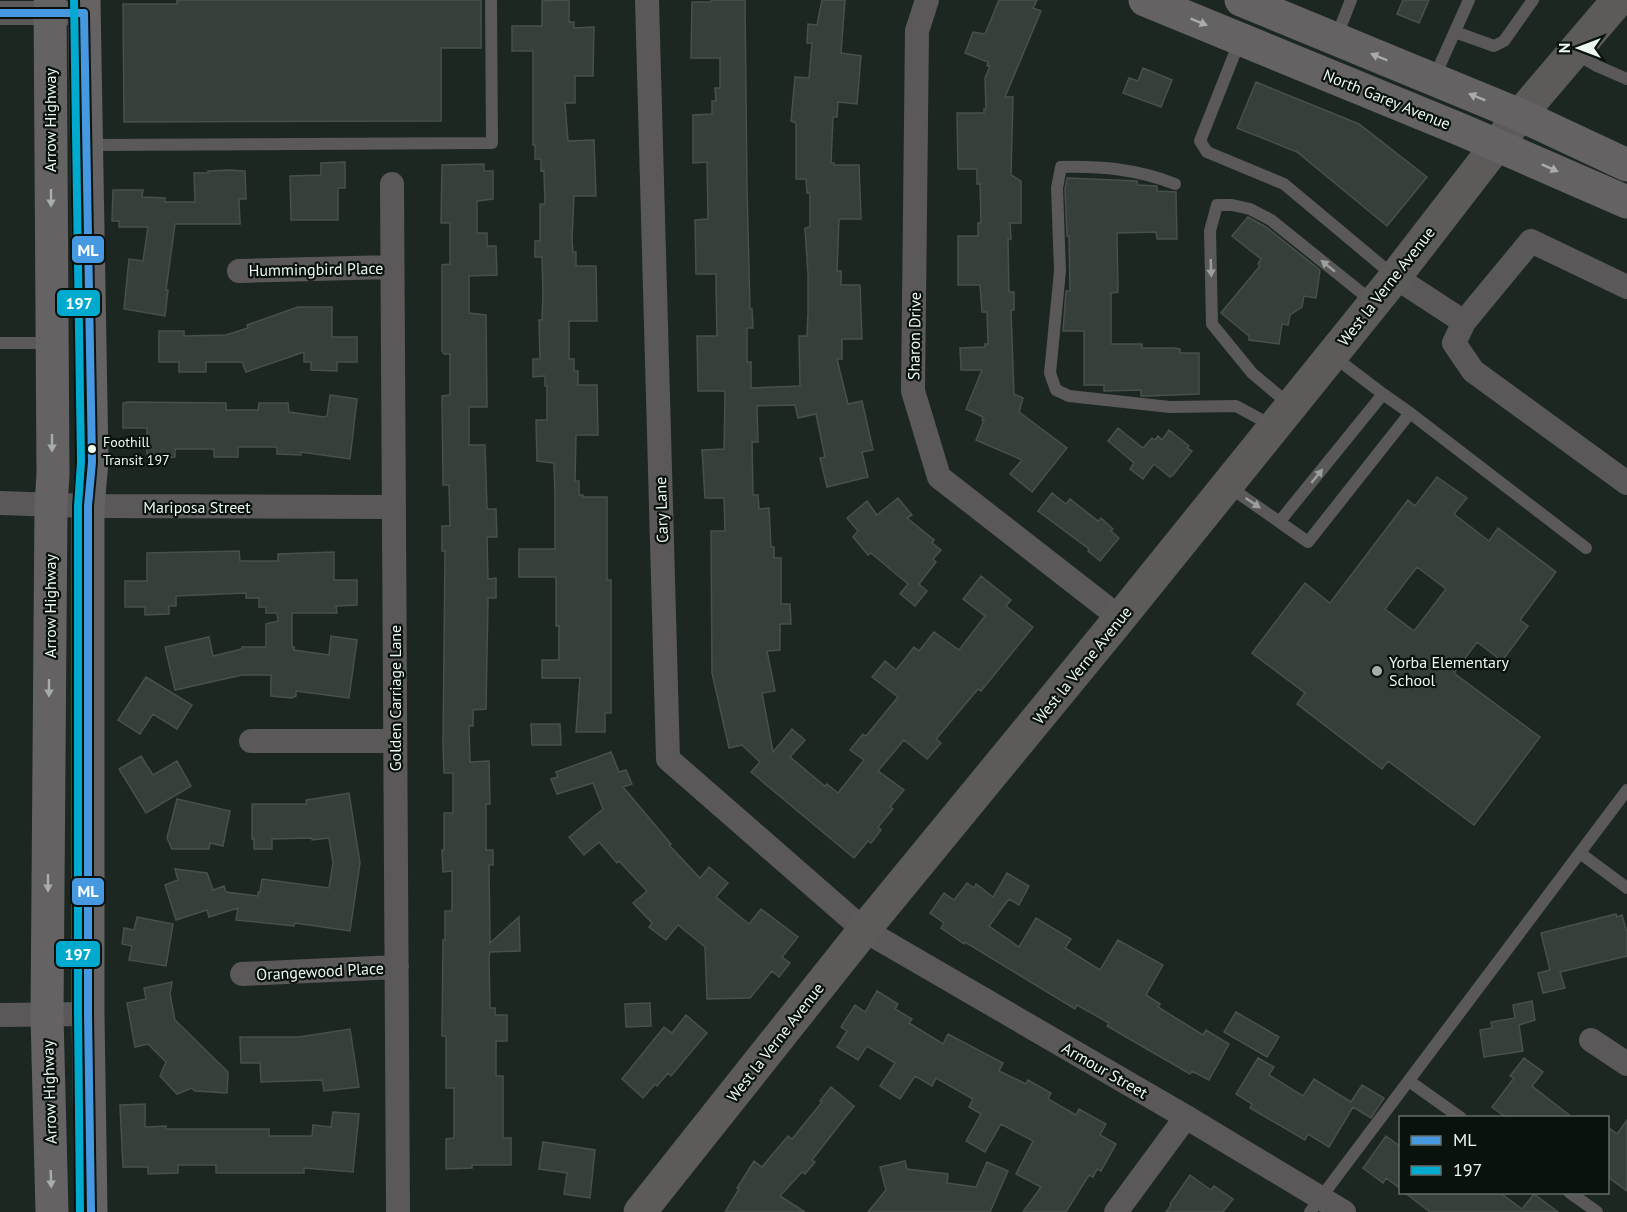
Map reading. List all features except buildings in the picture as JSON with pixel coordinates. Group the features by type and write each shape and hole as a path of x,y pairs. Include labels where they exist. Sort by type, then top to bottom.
{"main road":[{"name":"North Garey Avenue","path":"1145,0 1496,145 1627,202"},
{"path":"1241,0 1520,115 1627,165"},
{"name":"West la Verne Avenue","path":"640,1212 864,930 1395,277 1520,115 1582,44 1610,2"},
{"name":"Arrow Highway","path":"50,7 53,475 47,1016 52,1212"},
{"path":"84,7 92,462 88,506 88,1014 91,1212"}],"street":[{"name":"Cary Lane","path":"647,0 668,759 864,930"},
{"name":"Sharon Drive","path":"927,0 916,31 913,392 939,477 1119,618"},
{"path":"0,14 50,7 84,7"},
{"name":"Golden Carriage Lane","path":"392,184 398,1212"},
{"path":"1627,287 1531,241 1464,322 1454,343 1473,370 1627,483"},
{"name":"Hummingbird Place","path":"239,271 392,267"},
{"path":"1395,277 1464,322"},
{"name":"Mariposa Street","path":"0,503 88,506 394,507"},
{"path":"251,741 395,741"},
{"name":"Armour Street","path":"864,930 1186,1117 1316,1205 1344,1212"},
{"name":"Orangewood Place","path":"242,974 397,967"},
{"path":"0,1015 88,1014"},
{"path":"1591,1040 1627,1064"},
{"path":"1116,1212 1186,1117"}],"lane":[{"path":"86,146 492,143 491,0"},
{"path":"1335,39 1351,0"},
{"path":"1433,79 1469,0"},
{"path":"1455,32 1494,46 1504,41 1533,0"},
{"path":"1240,39 1200,141 1207,152 1284,184 1395,277"},
{"path":"1573,52 1627,79"},
{"path":"1175,184 1130,170 1093,166 1061,167 1057,188 1060,270 1050,373 1056,390 1068,396 1170,407 1236,406 1282,417"},
{"path":"1282,417 1252,373 1212,324 1210,231 1217,205 1232,205 1250,209 1271,220 1374,303"},
{"path":"0,343 52,343"},
{"path":"1332,355 1586,548"},
{"path":"1280,522 1383,394"},
{"path":"1227,485 1308,542 1410,413"},
{"path":"1316,1205 1627,790"},
{"path":"1580,853 1627,888"},
{"path":"1408,1081 1458,1116"},
{"path":"1572,1194 1597,1212"}],"transit line":[{"name":"197","path":"74,0 81,462 78,506 80,1212"},
{"name":"ML","path":"0,13 84,13 92,462 88,506 88,1014 91,1212"}],"place":[{"name":"Foothill Transit 197","path":"92,449"},
{"name":"Yorba Elementary School","path":"1377,671"}]}
